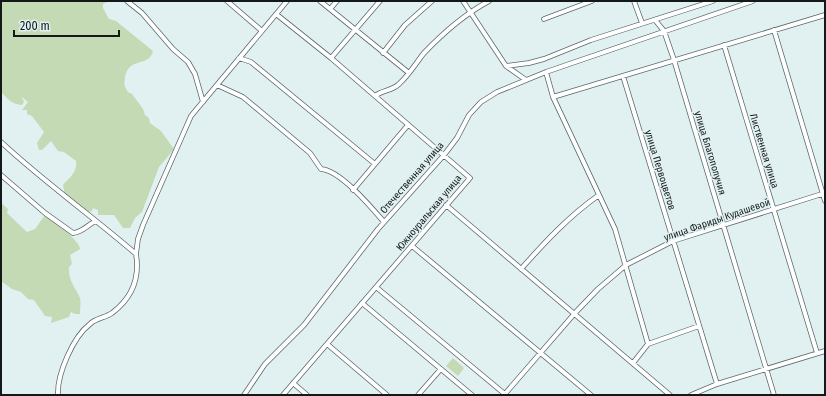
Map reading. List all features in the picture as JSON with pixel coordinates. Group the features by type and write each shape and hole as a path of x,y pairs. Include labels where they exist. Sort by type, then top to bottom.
{"street":[{"path":"127,1 142,13 173,49 188,62 198,83 203,102"},
{"path":"227,1 262,31"},
{"path":"58,395 58,380 62,369 89,324 111,314 132,290 138,274 136,254 138,239 191,116 287,1"},
{"path":"320,1 355,31 409,73"},
{"path":"330,9 336,1"},
{"path":"331,58 380,1"},
{"path":"383,53 405,25 432,1"},
{"path":"463,1 506,66 526,80"},
{"path":"375,96 398,85 424,54 440,38 470,12 489,1"},
{"path":"544,19 593,1"},
{"path":"634,1 642,23"},
{"path":"506,66 529,63 544,59 570,47 713,1"},
{"name":"Отечественная улица","path":"244,395 265,364 304,325 384,222 444,156 457,138 469,115 481,102 497,92 546,72 664,30 753,1"},
{"name":"Южноуральская улица","path":"276,14 331,58 470,178 283,395"},
{"path":"553,97 825,15"},
{"path":"655,20 664,30"},
{"name":"улица Благополучия","path":"664,30 774,395"},
{"path":"774,30 824,193 825,201"},
{"name":"Лиственная улица","path":"724,45 817,353"},
{"path":"240,58 251,62 375,164"},
{"path":"546,72 553,97 615,229 648,344"},
{"name":"улица Первоцветов","path":"624,76 717,384"},
{"path":"217,85 243,97 310,153 321,168 330,171 353,190 384,222"},
{"path":"353,190 408,125"},
{"path":"1,142 30,169 121,240 136,254"},
{"path":"1,175 45,213 73,233 80,232 96,221"},
{"name":"улица Фариды Кудашевой","path":"505,395 575,313 598,289 626,266 673,241 824,193"},
{"path":"521,269 550,236 582,207 599,195"},
{"path":"446,205 670,395"},
{"path":"412,246 591,395"},
{"path":"376,287 505,395"},
{"path":"362,303 440,370 472,395"},
{"path":"633,363 648,344 699,326"},
{"path":"327,344 388,395"},
{"path":"691,395 717,384 825,351"},
{"path":"418,395 440,370"},
{"path":"293,383 307,395"}],"green space":[{"path":"1,1 109,1 103,4 103,8 109,19 116,21 153,51 148,59 130,66 125,77 125,85 128,92 132,94 143,109 145,115 149,118 150,123 161,131 174,149 159,167 142,212 135,218 130,228 123,228 114,215 98,215 98,210 93,208 92,211 88,212 65,195 63,185 74,172 76,168 76,161 64,152 58,151 51,141 42,150 39,150 37,143 44,132 32,116 27,114 27,110 22,110 28,102 22,97 24,102 22,105 15,104 1,92"},
{"path":"1,203 8,209 7,213 27,232 35,229 45,215 60,225 79,245 80,249 70,255 72,264 69,267 69,272 71,280 80,298 80,314 71,312 69,317 51,323 52,317 45,316 34,300 28,299 21,292 12,289 1,281"},
{"path":"453,358 464,368 458,376 446,366"}]}
